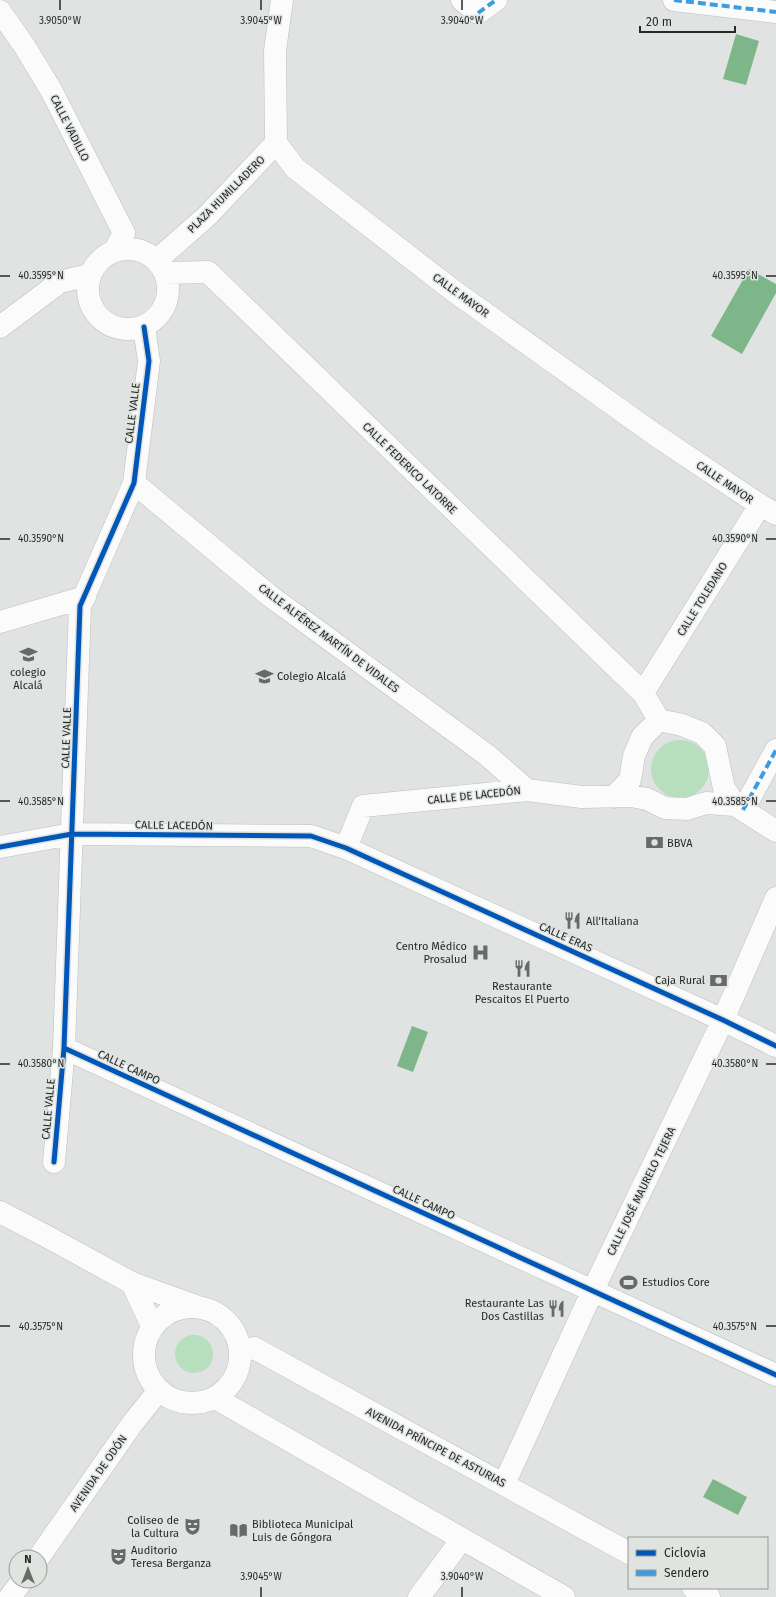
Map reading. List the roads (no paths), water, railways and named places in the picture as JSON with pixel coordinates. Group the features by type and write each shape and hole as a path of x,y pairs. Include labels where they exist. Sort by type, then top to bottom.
{"street":[{"path":"276,143 275,51 282,0"},
{"path":"470,7 496,0"},
{"path":"674,0 776,12"},
{"name":"CALLE VADILLO","path":"0,11 25,47 51,90 124,234 116,250"},
{"name":"PLAZA HUMILLADERO","path":"162,266 276,143"},
{"name":"CALLE MAYOR","path":"276,143 295,168 451,289 654,434 768,510"},
{"path":"116,250 142,250 162,266 169,294 161,313 144,327 122,330 99,318 88,299 89,276 99,260 116,250"},
{"name":"CALLE FEDERICO LATORRE","path":"162,266 208,272 643,693 659,720"},
{"path":"0,327 60,282 89,276"},
{"name":"CALLE VALLE","path":"54,1162 64,1048 80,606 134,483 149,360 144,327"},
{"name":"CALLE ALFÉREZ MARTÍN DE VIDALES","path":"134,483 270,596 487,755 527,790"},
{"name":"CALLE TOLEDANO","path":"643,693 768,510"},
{"path":"0,622 85,597"},
{"path":"622,797 630,780 634,756 642,737 659,720 682,725 702,733 715,746 724,788 739,807 776,831"},
{"path":"739,807 776,750"},
{"name":"CALLE DE LACEDÓN","path":"346,848 362,806 527,790 582,797 622,797 647,799 665,808 687,809 706,803 739,807"},
{"name":"CALLE LACEDÓN","path":"0,847 72,834 311,836 346,848"},
{"name":"CALLE ERAS","path":"346,848 723,1020 776,1046"},
{"name":"CALLE JOSÉ MAURELO TEJERA","path":"504,1484 593,1290 723,1020 776,898"},
{"name":"CALLE CAMPO","path":"64,1048 776,1374"},
{"path":"0,1212 132,1283 216,1312 228,1322 237,1336 240,1351 240,1365 235,1378 226,1389 215,1398 201,1402 186,1403 171,1399 159,1390 150,1379 145,1367 144,1352 146,1339 152,1326 162,1317 174,1310 187,1307 201,1307"},
{"path":"132,1283 152,1326"},
{"name":"AVENIDA PRÍNCIPE DE ASTURIAS","path":"240,1351 254,1348 628,1552"},
{"name":"AVENIDA DE ODÓN","path":"45,1549 132,1424 159,1390"},
{"path":"215,1398 564,1597"},
{"path":"419,1597 462,1539"},
{"path":"695,1589 709,1597"}],"place":[{"name":"colegio Alcalá","path":"28,654"},
{"name":"Colegio Alcalá","path":"264,676"},
{"name":"BBVA","path":"654,843"},
{"name":"All'Italiana","path":"573,921"},
{"name":"Centro Médico Prosalud","path":"480,952"},
{"name":"Restaurante Pescaitos El Puerto","path":"522,968"},
{"name":"Caja Rural","path":"718,980"},
{"name":"Estudios Core","path":"629,1282"},
{"name":"Restaurante Las Dos Castillas","path":"557,1309"},
{"name":"Coliseo de la Cultura","path":"192,1526"},
{"name":"Biblioteca Municipal Luis de Góngora","path":"239,1530"},
{"name":"Auditorio Teresa Berganza","path":"118,1556"}]}
